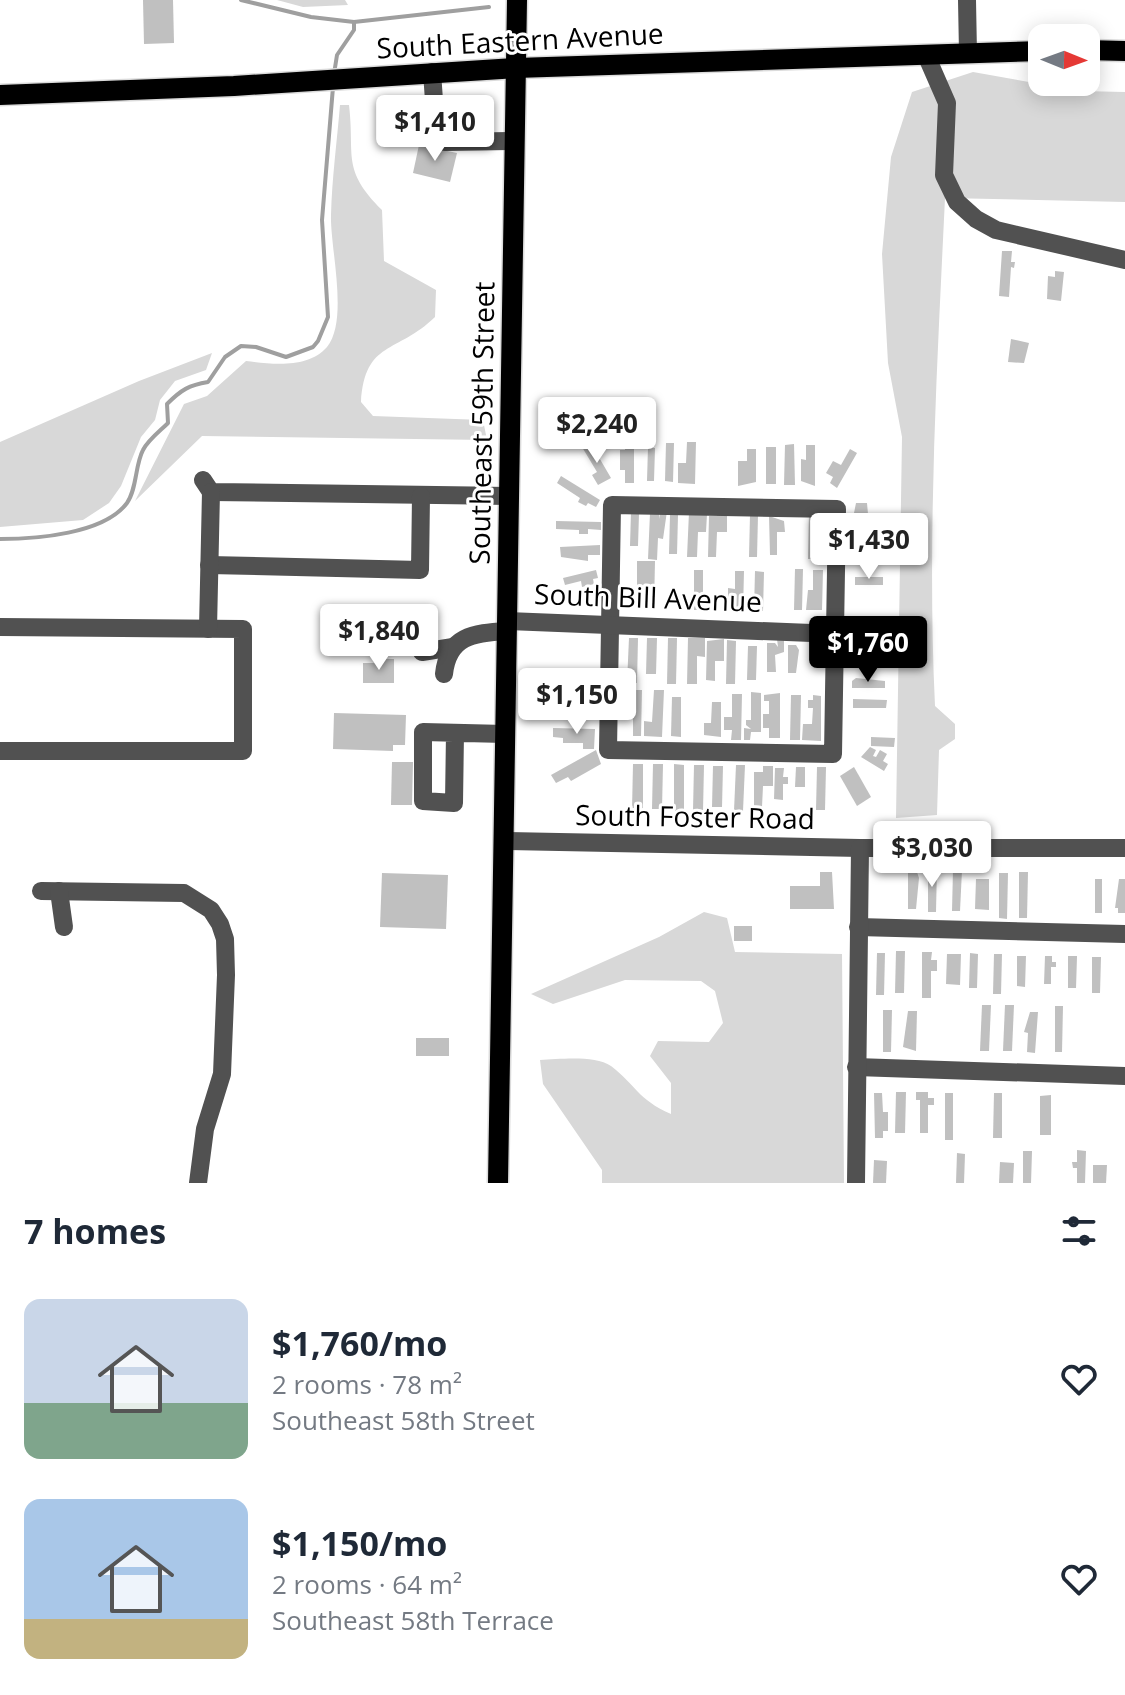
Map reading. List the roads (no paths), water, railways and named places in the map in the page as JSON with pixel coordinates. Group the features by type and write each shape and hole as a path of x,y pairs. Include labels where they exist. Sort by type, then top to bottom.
{"main road":[{"name":"Southeast 59th Street","path":"498,1183 517,0"},
{"path":"1100,50 1125,51"},
{"name":"South Eastern Avenue","path":"0,95 234,86 516,68 1028,51"}],"street":[{"path":"967,0 968,53"},
{"path":"926,55 947,103 944,175 957,202 976,219 996,230 1125,260"},
{"path":"432,72 436,129 445,142 514,141"},
{"path":"208,629 207,486 421,496 509,496"},
{"path":"209,565 420,570 421,496"},
{"path":"612,505 837,509 836,634 833,754 608,750 612,505"},
{"name":"South Bill Avenue","path":"422,652 453,647 470,633 507,626 610,622 836,634"},
{"path":"0,627 243,629 243,751 0,751"},
{"path":"444,674 445,659 453,647"},
{"path":"455,733 505,734"},
{"name":"South Foster Road","path":"504,841 860,848 1125,848"},
{"path":"856,1183 860,848"},
{"path":"64,927 50,891 184,893 211,910 220,924 226,975 222,1074 205,1129 198,1183"},
{"path":"858,927 1125,934"},
{"path":"856,1067 1125,1076"}],"waterway":[{"path":"241,0 311,17 354,22 489,7"},
{"path":"334,74 337,55 354,30 354,22"},
{"path":"0,539 68,533 103,522 127,503 143,450 168,423 167,404 177,395 208,382 225,357 241,346 256,347 286,357 313,347 318,341 328,317 322,220 333,87"}]}
